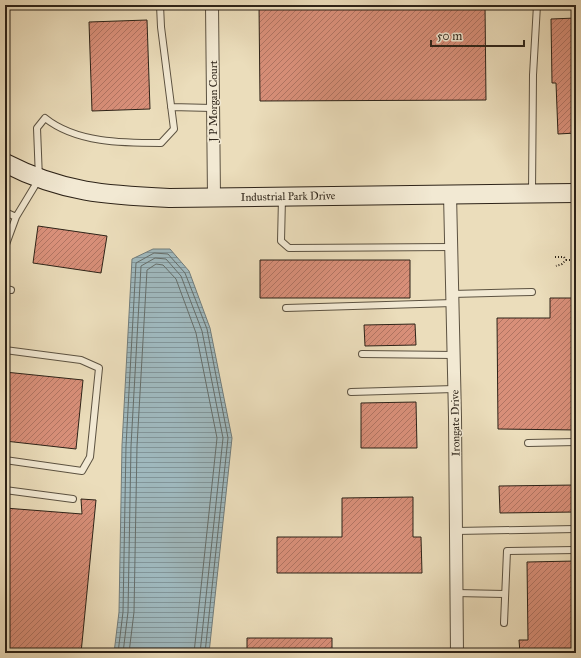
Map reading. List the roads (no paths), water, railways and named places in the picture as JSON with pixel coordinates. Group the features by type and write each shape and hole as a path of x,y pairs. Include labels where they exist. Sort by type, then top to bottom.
{"street":[{"name":"J P Morgan Court","path":"212,5 214,198"},
{"name":"Industrial Park Drive","path":"5,163 39,179 78,190 108,195 170,198 214,198 576,193"},
{"name":"Irongate Drive","path":"450,194 454,355 457,653"}],"lane":[{"path":"5,247 16,217 39,179 37,128 45,118 61,129 114,143 161,143 174,129 161,28 160,5"},
{"path":"532,193 533,75 537,5"},
{"path":"171,107 212,108"},
{"path":"282,196 281,241 289,248 451,247"},
{"path":"5,212 16,217"},
{"path":"286,308 532,292"},
{"path":"5,350 81,360 99,368 90,457 82,471 5,460"},
{"path":"362,354 454,355"},
{"path":"351,392 454,389"},
{"path":"528,443 576,442"},
{"path":"5,490 73,500"},
{"path":"456,531 576,529"},
{"path":"504,623 504,594 507,551 576,550"},
{"path":"456,593 504,594"}],"water":[{"path":"153,249 170,249 189,271 210,328 232,438 209,653 114,653 119,612 122,445 132,259"}]}
